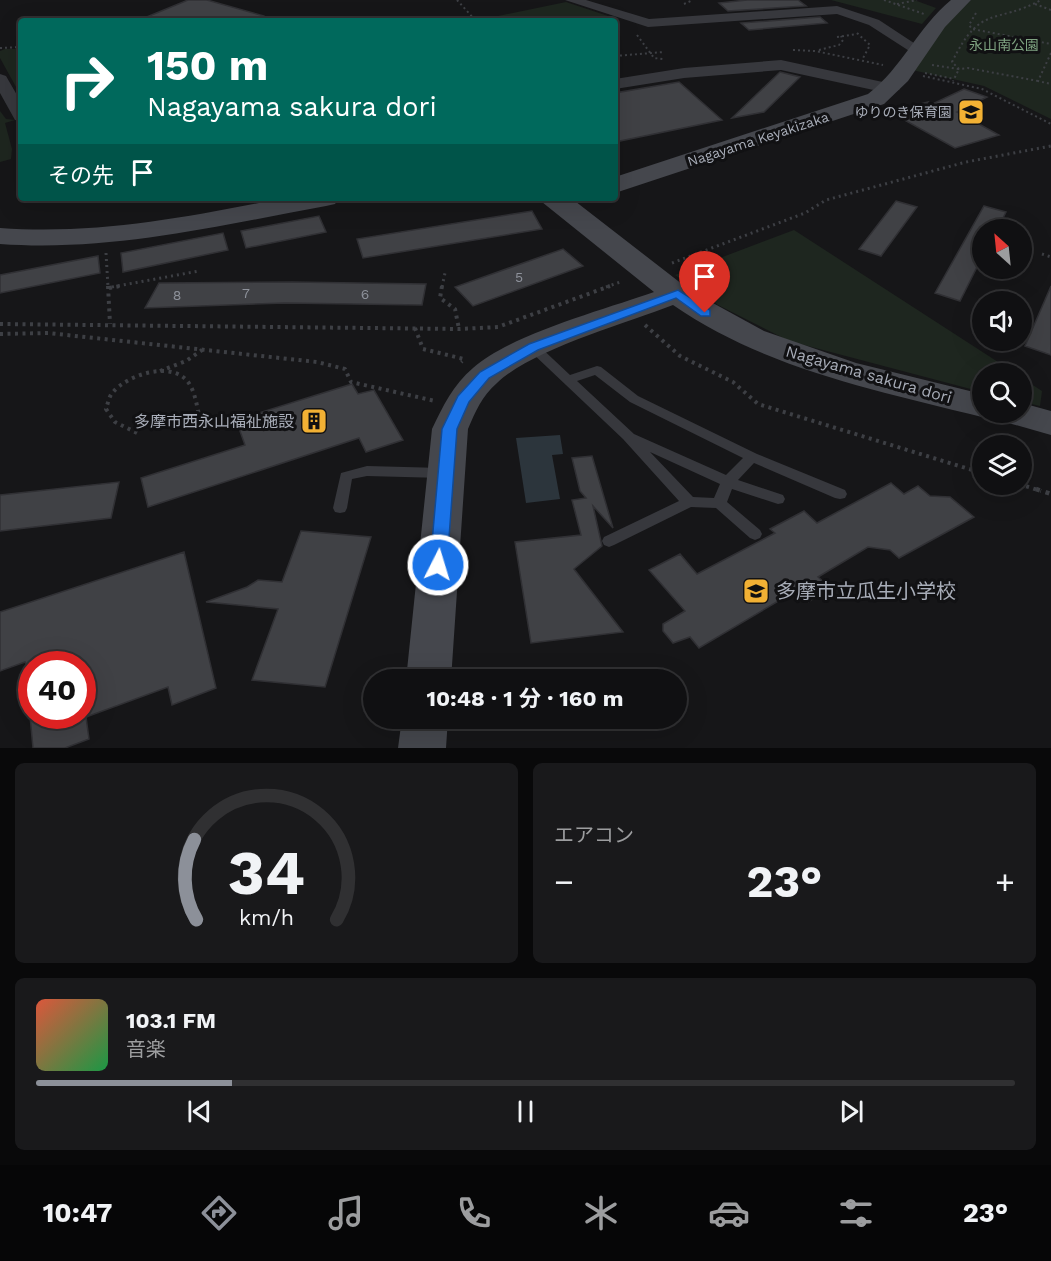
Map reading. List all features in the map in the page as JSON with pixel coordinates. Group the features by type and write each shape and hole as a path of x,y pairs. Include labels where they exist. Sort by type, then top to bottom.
{"street":[{"path":"572,0 656,24 834,8 858,14 910,69"},
{"name":"Nagayama Keyakizaka","path":"618,184 861,106 910,69 939,19 962,0"},
{"path":"618,84 684,73 781,65 910,69"},
{"path":"0,79 18,111"},
{"path":"0,236 48,240 104,237 309,201"},
{"name":"Nagayama sakura dori","path":"563,201 678,293 723,323 783,351 831,366 972,402"},
{"path":"429,669 450,429 460,407 484,375 533,347 678,293"},
{"path":"1032,418 1051,423"},
{"path":"422,748 424,729"}],"lane":[{"path":"533,347 570,379 628,436 690,502"},
{"path":"570,379 597,370 634,399 752,457 840,494"},
{"path":"628,436 728,482 778,499"},
{"path":"719,503 728,482 752,457"},
{"path":"340,508 346,476 367,471 446,474"},
{"path":"609,541 690,502 719,503 755,534"}],"path":[{"path":"457,0 473,18"},
{"path":"884,0 939,19"},
{"path":"897,4 917,0"},
{"path":"952,62 972,29 998,14 1041,0"},
{"path":"1034,4 1051,10"},
{"path":"639,21 631,27 654,58"},
{"path":"853,28 870,45 862,60"},
{"path":"972,29 1051,44"},
{"path":"815,51 839,45 843,40 839,36 858,34"},
{"path":"0,48 18,47"},
{"path":"618,56 664,52"},
{"path":"1038,81 1051,53"},
{"path":"945,59 959,69"},
{"path":"910,69 986,70 1051,84"},
{"path":"910,69 982,89 1051,124"},
{"path":"910,69 953,81"},
{"path":"953,81 959,69"},
{"path":"689,257 805,213 826,200 966,162 1030,152 1051,146"},
{"path":"104,237 110,324"},
{"path":"1042,254 1051,257"},
{"path":"109,288 199,271"},
{"path":"445,273 440,297 455,309 459,329"},
{"path":"0,324 459,329 498,327 612,285"},
{"path":"603,289 611,295"},
{"path":"415,328 423,349 464,359 458,367"},
{"path":"648,329 680,356 733,382 758,404 972,470"},
{"path":"0,334 48,333 317,362 345,369 351,382 460,407"},
{"path":"137,433 115,422 106,409 111,394 122,384 140,375 159,372 186,361 202,350"},
{"path":"159,372 178,375 189,382 200,415"},
{"path":"1032,488 1051,494"}],"green space":[{"path":"831,0 914,0 936,8 922,24"},
{"name":"永山南公園","path":"971,0 1051,0 1051,119 984,86 912,70 947,21"},
{"path":"566,2 611,17 606,18 489,18"},
{"path":"18,49 18,91 0,58 0,51"},
{"path":"0,111 6,119 15,120 5,123 12,149 11,159 0,162"},
{"path":"794,230 972,345 972,351 981,351 1000,363 972,363 972,389 789,341 718,305 675,275"},
{"path":"1032,384 1042,391 1040,406 1032,404"}],"shaded area":[{"path":"560,435 563,454 552,455 560,499 526,503 516,438"}],"building":[{"path":"188,0 207,0 264,16 264,18 144,18"},
{"path":"747,0 798,0 806,6 728,11 719,3"},
{"path":"820,17 827,23 749,30 741,23"},
{"path":"780,72 800,77 764,112 732,118"},
{"path":"679,82 722,120 618,141 618,92"},
{"path":"964,89 987,97 957,112 999,135 955,148 890,112 928,102 924,108"},
{"path":"896,201 917,207 881,256 859,249"},
{"path":"984,206 1006,212 1002,219 977,219"},
{"path":"532,211 542,229 363,258 357,239"},
{"path":"319,216 326,232 246,248 241,231"},
{"path":"972,227 972,277 960,301 935,293"},
{"path":"223,233 228,250 123,272 121,253"},
{"path":"563,249 583,266 473,306 455,287"},
{"path":"98,256 100,273 0,293 0,275"},
{"path":"159,283 426,284 422,305 285,303 145,308"},
{"path":"1051,286 1051,355 1032,348 1032,330"},
{"path":"352,384 358,394 374,390 403,440 366,452 359,438 148,507 141,478 245,445 236,420"},
{"path":"592,456 613,528 593,506 602,546 574,569 623,632 531,643 515,542 581,535 572,500 586,498 580,491 572,458"},
{"path":"119,482 111,518 0,531 0,495"},
{"path":"891,483 904,494 918,486 930,496 950,497 974,517 899,558 890,550 868,547 818,577 830,588 808,602 797,590 699,648 690,637 673,643 663,631 663,624 685,611 649,570 680,554 697,574 775,533 770,529 804,511 817,523"},
{"path":"301,531 371,537 325,687 252,680 278,609 206,602 247,587 258,580 282,582"},
{"path":"184,552 216,688 172,705 168,687 96,713 96,651 18,651 18,665 0,671 0,612"},
{"path":"31,729 88,729 89,739 65,748 33,748"}],"place":[{"name":"ゆりのき保育園","path":"971,112"},
{"name":"多摩市西永山福祉施設","path":"314,421"},
{"name":"多摩市立瓜生小学校","path":"756,591"}],"route":[{"path":"438,565 450,429 463,400 484,375 533,347 678,293 705,313"}]}
